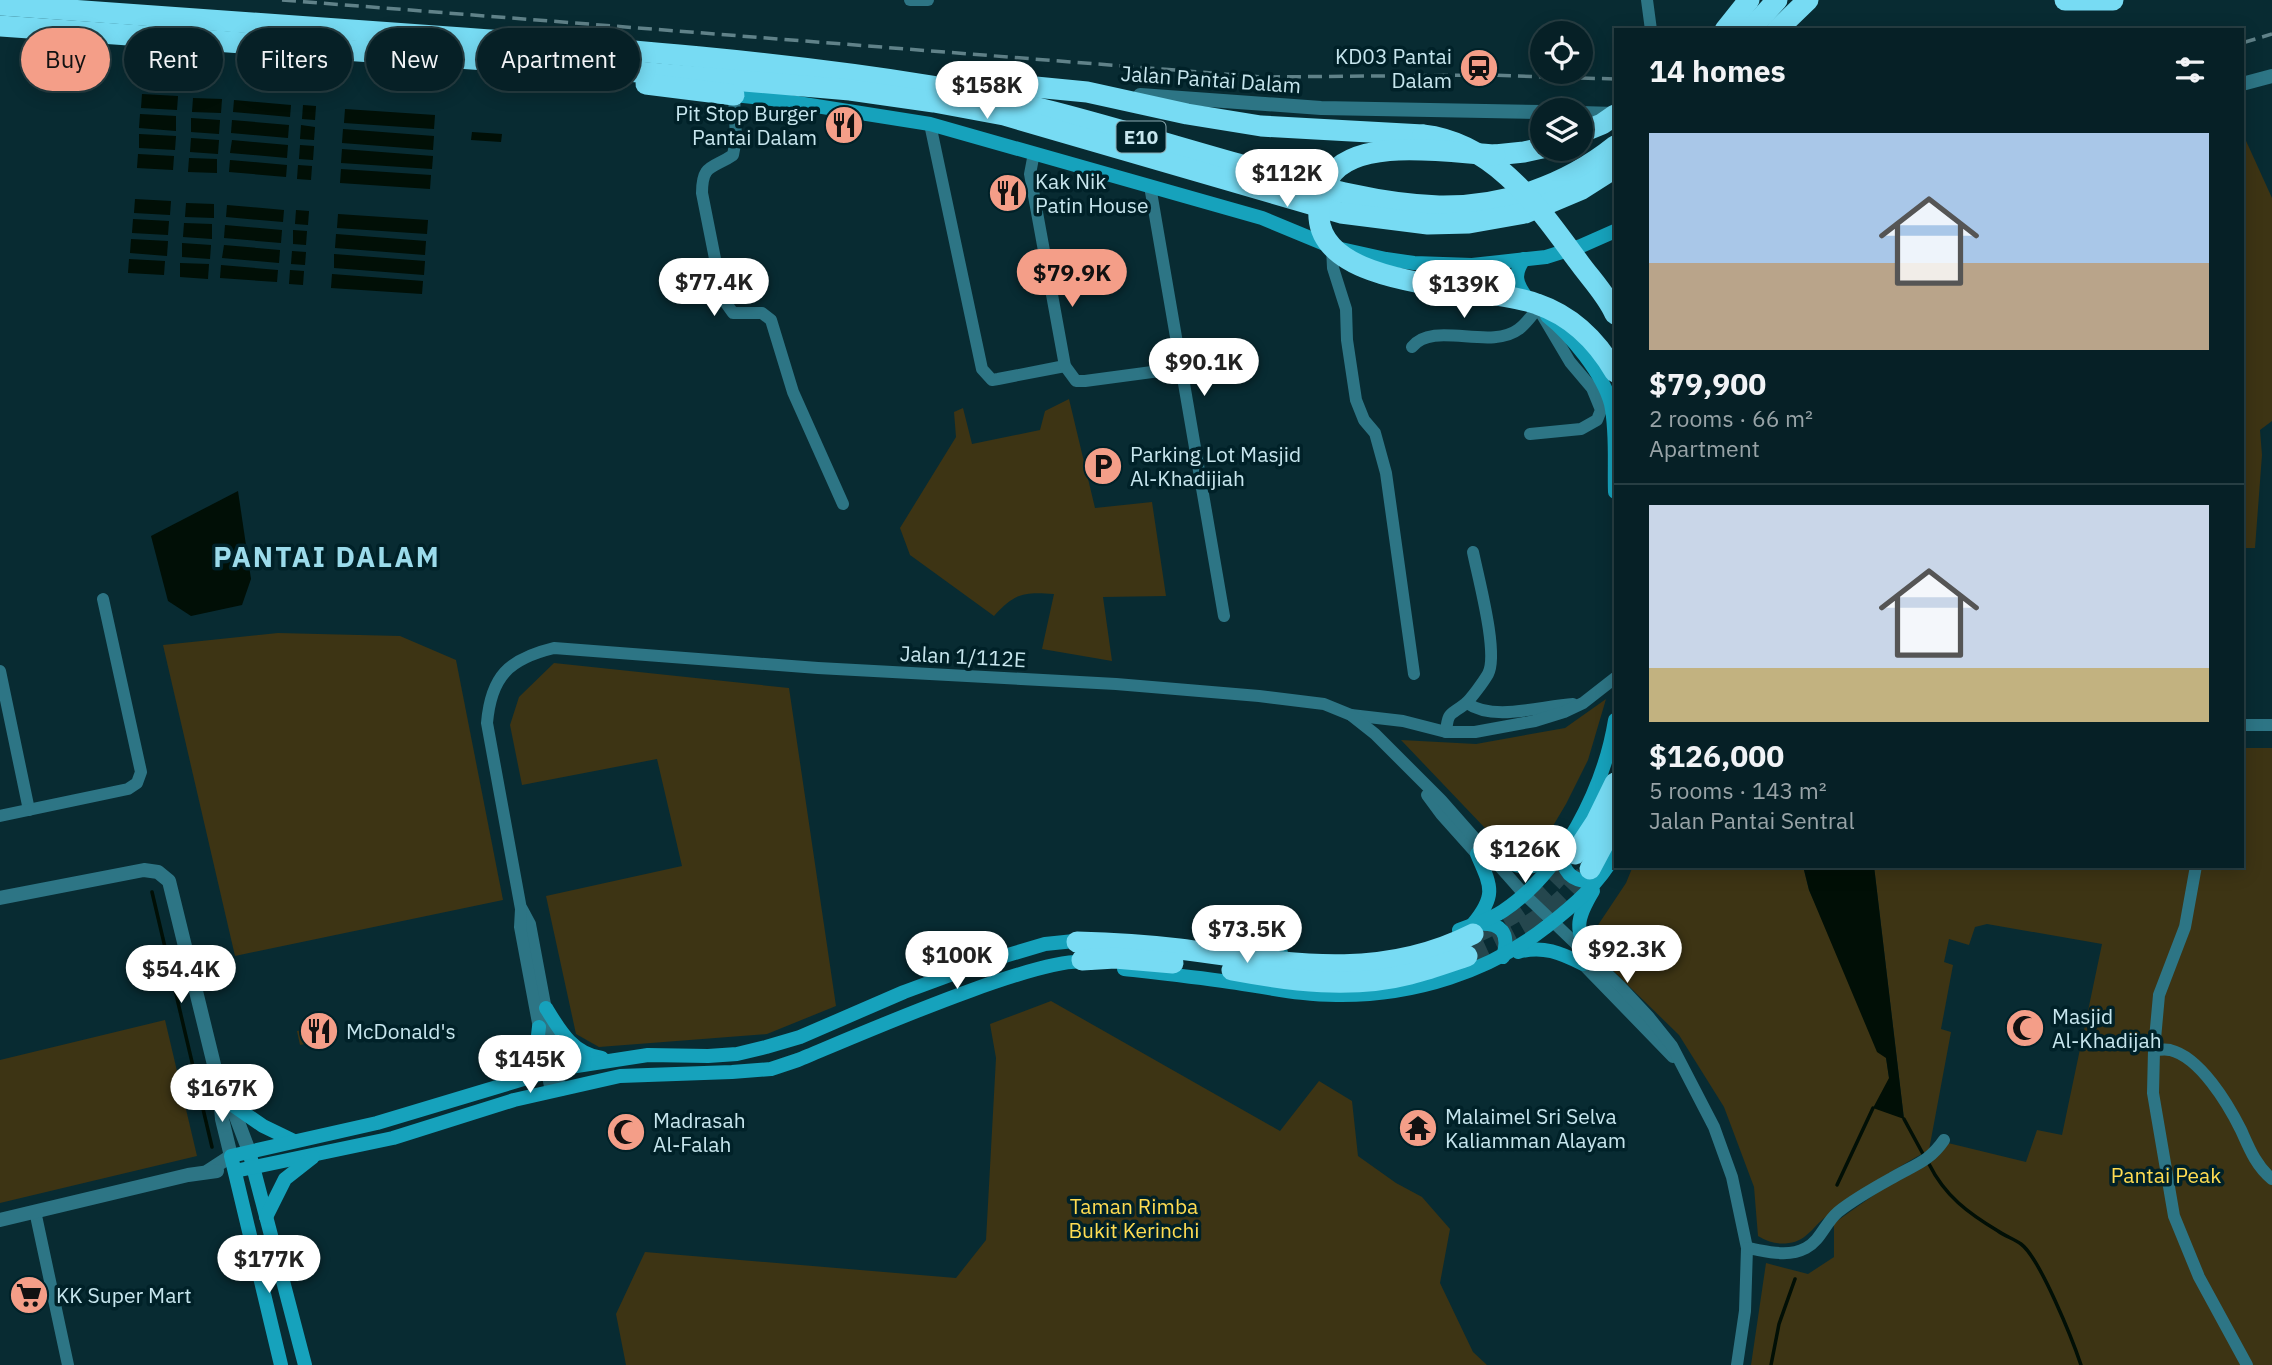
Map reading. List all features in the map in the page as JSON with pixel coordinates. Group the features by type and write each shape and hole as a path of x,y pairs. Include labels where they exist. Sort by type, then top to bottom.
{"highway":[{"path":"1727,28 1749,0"},
{"path":"1752,28 1777,0"},
{"path":"1779,28 1808,0"},
{"path":"2065,0 2113,0"},
{"name":"E10","path":"0,5 596,48 856,74 1003,98 1344,194 1436,206 1469,205 1582,189 1614,169"},
{"name":"E10","path":"0,26 477,59"},
{"name":"E10","path":"640,71 850,90 1004,115 1341,213 1428,224 1469,223 1507,218 1556,193 1614,147"},
{"path":"936,86 976,80 1087,92 1187,114 1261,126 1432,136 1459,144 1492,162 1510,176 1555,230 1614,313"},
{"path":"640,83 734,96"},
{"path":"1593,128 1614,115"},
{"path":"1530,150 1495,155 1392,149 1352,158 1341,165 1325,186 1319,212 1320,231 1328,246 1341,257 1372,272 1509,296 1560,314 1595,342 1614,370"},
{"path":"1569,851 1596,822 1614,785"},
{"path":"1599,869 1614,825"},
{"path":"1080,951 1139,945 1290,964 1349,966 1425,953 1454,944 1472,929"},
{"path":"1080,951 1115,958 1186,964 1274,978 1327,982 1362,982 1398,976 1467,956"}],"main road":[{"path":"734,96 784,101 930,124 1262,218 1332,247 1414,263 1472,265 1546,257 1614,231"},
{"path":"1524,260 1518,268 1517,282 1534,306"},
{"path":"1472,265 1534,306 1559,326 1577,347 1608,394 1612,408 1614,464"},
{"path":"1614,725 1610,747 1588,808 1563,865 1570,876 1589,880 1614,855"},
{"path":"1480,851 1523,868 1535,866 1569,851"},
{"path":"1472,929 1487,904 1491,890 1480,851"},
{"path":"1472,929 1522,897 1569,851"},
{"path":"1503,957 1550,924 1599,869"},
{"path":"1587,962 1578,926 1581,911 1599,869"},
{"path":"1472,929 1489,923 1503,932 1507,941 1503,957"},
{"path":"281,1365 231,1156 377,1123 552,1070 648,1055 737,1054 766,1047 800,1037 904,992 1045,944 1080,951 1102,966 1292,992 1341,995 1396,990 1450,978 1530,948 1553,950 1587,962"},
{"path":"235,1171 393,1138 489,1107 620,1076 771,1069 1017,975 1061,963 1080,951"},
{"path":"904,992 914,1014"},
{"path":"546,1008 570,1043 581,1052 613,1059"},
{"path":"503,1086 519,1075 530,1062 537,1049 539,1027"},
{"path":"766,1047 771,1069"},
{"path":"234,1106 264,1126 294,1141"},
{"path":"249,1151 305,1365"},
{"path":"267,1217 285,1180 317,1154"}],"street":[{"path":"910,0 928,0"},
{"path":"1647,0 1650,28"},
{"path":"2244,83 2272,76"},
{"name":"Jalan Pantai Dalam","path":"1087,92 1321,108 1530,112"},
{"path":"734,96 736,139 733,155 710,167 702,180 702,193 723,299 733,313 762,313 771,320 793,392 843,504"},
{"path":"1593,113 1614,114"},
{"path":"930,124 982,369 992,380 1065,366"},
{"path":"1034,153 1030,174 1065,366 1076,381 1182,368"},
{"path":"1150,186 1224,616"},
{"path":"1332,247 1333,268 1346,309 1347,340 1356,400 1364,420 1375,433 1386,474 1414,674"},
{"path":"1412,347 1417,340 1429,336 1493,338 1519,330 1534,306 1570,362 1592,388 1601,410 1597,420 1581,429 1530,434"},
{"path":"1446,732 1452,711 1466,703 1488,674 1493,657 1473,552"},
{"path":"0,816 128,789 137,783 141,772 103,599"},
{"name":"Jalan 1/112E","path":"522,909 487,723 489,700 497,681 510,668 538,652 554,649 818,668 1116,684 1324,704 1351,715 1375,734 1412,772 1441,814 1587,962 1684,1067 1714,1127 1728,1165 1747,1248 1745,1311 1737,1365"},
{"path":"0,671 29,810"},
{"path":"1351,715 1403,721 1446,732 1475,732 1535,721 1564,712 1583,703 1614,679"},
{"path":"1466,703 1484,712 1497,713 1583,703"},
{"path":"2244,725 2272,725"},
{"path":"2196,868 2185,927 2159,995 2153,1093 2174,1216 2199,1277 2247,1365"},
{"path":"0,898 135,871 152,870 169,881 219,1085 222,1119 231,1156 208,1171"},
{"path":"522,909 530,924 546,1008 556,1091"},
{"path":"522,909 520,927 539,1027 552,1070"},
{"path":"2154,1050 2171,1050 2189,1060 2207,1077 2229,1108 2251,1153 2264,1173 2272,1179"},
{"path":"219,1085 234,1106 249,1151"},
{"path":"1747,1248 1780,1254 1807,1248 1818,1239 1835,1214 1895,1176 1918,1166 1937,1151 1944,1140"},
{"path":"0,1220 208,1171 235,1171"},
{"path":"34,1211 68,1365"}],"green space":[{"path":"2244,136 2272,198 2272,421 2260,430 2262,455 2255,548 2244,548"},
{"path":"1069,399 1095,508 1152,502 1166,596 1103,597 1112,661 1042,649 1054,594 1034,593 1014,598 994,616 910,555 900,528 956,437 954,412 963,408 972,444 1040,430 1045,411"},
{"path":"278,633 400,636 456,660 503,900 235,956 163,645"},
{"path":"554,663 789,688 836,1006 767,1034 599,1047 576,1034 546,896 682,866 657,759 522,785 510,725 519,697"},
{"path":"1606,699 1588,760 1538,851 1505,849 1401,740 1476,744 1565,728"},
{"name":"Pantai Peak","path":"2244,748 2272,748 2272,1365 1751,1365 1766,1263 1808,1274 1834,1257 1834,1223 1948,1143 2026,1162 2037,1130 2062,1135 2102,944 1987,924 1975,927 1969,945 1949,939 1944,962 1953,965 1941,1029 1951,1032 1929,1150 1852,1197 1801,1239 1777,1243 1758,1236 1754,1187 1724,1107 1679,1035 1598,956 1596,928 1626,883 1632,868 1804,868 1809,890 1886,1057 1889,1078 1904,1119 1874,868 2244,868"},
{"name":"Taman Rimba Bukit Kerinchi","path":"1051,1001 1280,1131 1319,1081 1352,1101 1358,1156 1396,1183 1422,1197 1450,1229 1440,1283 1473,1352 1487,1365 626,1365 616,1314 645,1252 956,1278 986,1240 996,1058 990,1024"},
{"path":"165,1020 197,1156 0,1203 0,1060"},
{"path":"326,1025 329,1039 300,1045 297,1031"}],"shaded area":[{"path":"142,94 178,96 177,110 141,108"},
{"path":"193,98 222,99 221,113 192,112"},
{"path":"234,100 291,105 290,117 233,112"},
{"path":"303,105 316,106 315,120 302,119"},
{"path":"345,109 435,115 434,129 344,123"},
{"path":"140,114 176,116 176,131 139,128"},
{"path":"191,118 220,120 219,134 191,132"},
{"path":"232,120 289,125 288,138 231,133"},
{"path":"301,125 315,127 314,140 300,139"},
{"path":"343,129 434,136 433,150 342,143"},
{"path":"472,132 502,134 501,142 471,140"},
{"path":"139,134 176,136 175,150 139,148"},
{"path":"191,138 219,140 218,154 190,152"},
{"path":"232,140 288,145 287,158 230,153"},
{"path":"300,145 314,146 313,160 299,159"},
{"path":"342,149 433,156 432,169 341,163"},
{"path":"138,154 174,156 173,170 137,168"},
{"path":"189,158 217,159 217,173 188,172"},
{"path":"230,160 287,165 286,177 229,172"},
{"path":"298,165 312,166 311,180 297,179"},
{"path":"341,169 431,175 430,189 340,183"},
{"path":"135,199 171,201 170,215 134,213"},
{"path":"186,203 214,204 214,218 185,217"},
{"path":"227,205 284,210 283,222 226,217"},
{"path":"296,210 309,211 308,225 295,224"},
{"path":"338,214 428,220 427,234 337,228"},
{"path":"133,219 169,221 168,235 132,233"},
{"path":"184,223 212,224 212,239 183,237"},
{"path":"225,225 282,230 281,243 224,238"},
{"path":"293,230 307,231 306,245 293,244"},
{"path":"336,234 426,241 425,255 335,248"},
{"path":"131,239 168,241 167,256 130,253"},
{"path":"182,243 211,245 210,259 182,257"},
{"path":"224,245 280,250 279,263 222,258"},
{"path":"292,251 306,252 305,265 291,264"},
{"path":"334,254 425,261 424,275 334,268"},
{"path":"129,259 165,261 164,275 128,273"},
{"path":"180,263 209,264 208,279 180,277"},
{"path":"221,265 278,270 277,282 220,278"},
{"path":"290,270 304,271 303,285 289,284"},
{"path":"332,274 423,281 422,294 331,288"},
{"path":"238,491 251,579 242,605 191,616 168,601 151,536"},
{"path":"1804,868 1874,868 1904,1119 1873,1108 1889,1078 1886,1058 1877,1052 1809,890"}],"waterway":[{"path":"152,892 212,1147"},
{"path":"1837,1185 1873,1108"},
{"path":"1904,1119 1923,1154"},
{"path":"1929,1164 1958,1203 2029,1252 2055,1301 2081,1365"},
{"path":"1771,1365 1779,1324 1795,1279"}],"tunnel":[{"path":"1475,933 1531,901 1553,881 1575,854"},
{"path":"1467,956 1535,922 1563,900 1590,869"}],"railway":[{"path":"282,0 1263,77 1485,75 1614,79"},
{"path":"2244,42 2272,34"}],"place":[{"name":"KD03 Pantai Dalam","path":"1479,68"},
{"name":"Pit Stop Burger Pantai Dalam","path":"844,125"},
{"name":"Kak Nik Patin House","path":"1008,193"},
{"name":"Parking Lot Masjid Al-Khadijiah","path":"1103,466"},
{"name":"Masjid Al-Khadijah","path":"2025,1028"},
{"name":"McDonald's","path":"319,1031"},
{"name":"Malaimel Sri Selva Kaliamman Alayam","path":"1418,1128"},
{"name":"Madrasah Al-Falah","path":"626,1132"},
{"name":"KK Super Mart","path":"29,1295"}],"district":[{"name":"PANTAI DALAM","path":"327,556"}]}
